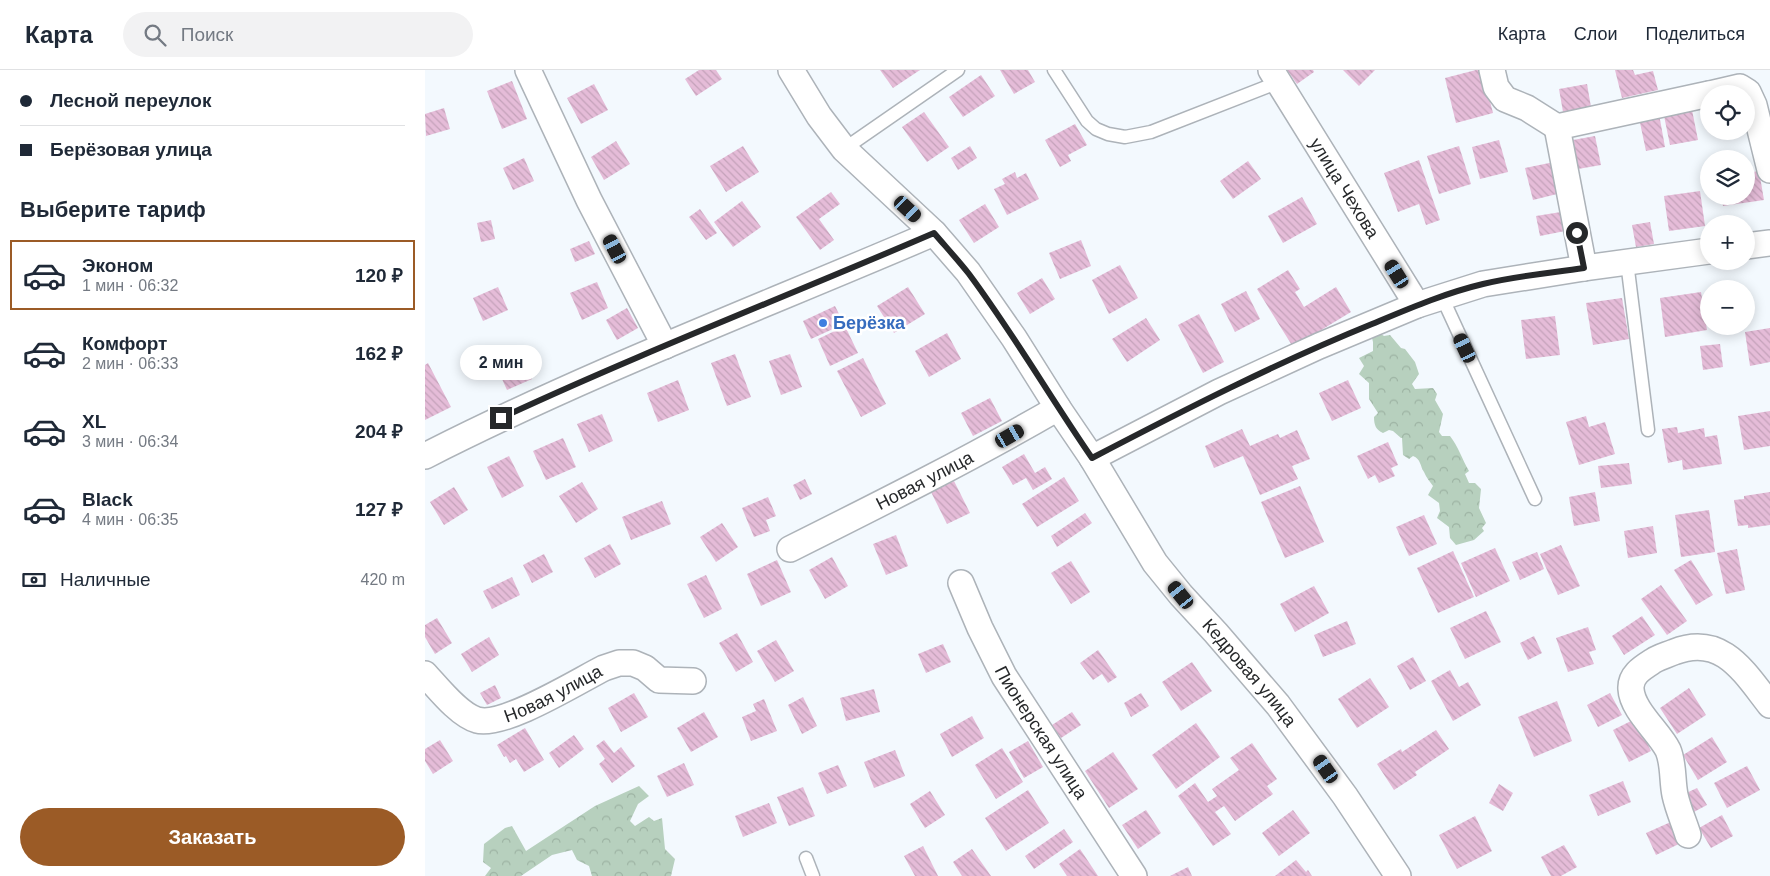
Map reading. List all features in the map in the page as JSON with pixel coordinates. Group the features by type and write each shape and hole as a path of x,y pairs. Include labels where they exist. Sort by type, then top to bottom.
{"street":[{"path":"528,70 589,200 665,346"},
{"name":"Кедровая улица","path":"791,70 819,116 844,149 934,233 968,272 1014,338 1092,458 1155,563 1278,704 1345,796 1398,876"},
{"path":"1491,70 1496,87 1505,98 1557,127 1700,96"},
{"name":"улица Чехова","path":"1275,76 1417,306"},
{"path":"1755,109 1770,170"},
{"path":"1557,127 1584,268"},
{"path":"425,456 568,387 934,233"},
{"path":"1755,245 1770,243"},
{"path":"1092,458 1219,392 1285,361 1442,297 1483,284 1700,252"},
{"name":"Новая улица","path":"790,549 897,496 1010,436 1058,408"},
{"name":"Пионерская улица","path":"961,583 980,628 1004,676 1134,876"},
{"path":"1688,835 1675,794 1668,751 1636,705 1631,690 1632,680 1640,669 1655,659 1686,647 1705,647 1723,654 1741,668 1770,705"},
{"name":"Новая улица","path":"425,674 463,713 477,721 494,720 515,714 604,668 619,663 633,663 645,668 659,680 693,681"}],"lane":[{"path":"844,149 958,70"},
{"path":"1054,70 1087,121 1096,129 1108,134 1125,137 1151,132 1275,76"},
{"path":"1627,262 1648,430"},
{"path":"1442,297 1535,499"},
{"path":"807,858 813,876"}],"green space":[{"path":"1378,332 1384,336 1390,335 1415,362 1419,374 1412,384 1415,389 1433,388 1437,394 1435,400 1443,414 1439,432 1442,436 1450,436 1469,471 1465,474 1469,483 1475,483 1481,489 1479,508 1486,523 1482,528 1484,531 1474,540 1456,545 1450,538 1449,527 1437,518 1440,511 1439,503 1428,495 1433,486 1419,461 1416,457 1413,456 1409,459 1403,455 1402,438 1393,431 1389,430 1383,433 1376,427 1374,417 1378,413 1369,399 1369,383 1359,374 1364,366 1359,358 1373,351 1372,338"},
{"path":"639,786 649,796 638,804 630,821 635,826 649,817 654,821 662,818 665,849 675,859 671,876 592,876 589,866 577,860 572,850 552,855 521,876 485,876 491,868 483,862 484,844 505,828 512,826 526,851 595,806"}],"building":[{"path":"699,70 716,70 722,79 696,96 685,79"},
{"path":"880,70 920,70 893,88"},
{"path":"1000,70 1028,70 1035,82 1014,94"},
{"path":"1287,70 1313,70 1314,72 1297,84"},
{"path":"1343,70 1375,70 1359,86"},
{"path":"1482,70 1493,113 1456,123 1445,78"},
{"path":"1615,70 1633,70 1635,75 1653,71 1658,90 1622,98"},
{"path":"981,75 995,96 963,117 949,97"},
{"path":"512,81 527,119 502,129 487,91"},
{"path":"594,84 608,110 581,124 567,98"},
{"path":"1587,84 1591,107 1563,112 1559,89"},
{"path":"1691,105 1698,140 1670,145 1663,111"},
{"path":"444,108 450,129 426,136 425,114"},
{"path":"924,112 949,147 927,162 902,127"},
{"path":"1659,114 1665,147 1646,151 1639,118"},
{"path":"1075,124 1087,145 1068,155 1071,161 1060,167 1045,140"},
{"path":"1595,136 1601,165 1578,169 1573,140"},
{"path":"1499,140 1508,172 1480,179 1472,147"},
{"path":"616,141 630,164 604,180 591,157"},
{"path":"743,146 759,172 726,192 710,166"},
{"path":"970,146 977,158 958,170 951,158"},
{"path":"1459,146 1471,184 1439,194 1427,156"},
{"path":"524,158 534,181 513,190 503,168"},
{"path":"1419,160 1440,220 1426,225 1419,204 1398,212 1384,173"},
{"path":"1248,161 1261,179 1233,199 1220,181"},
{"path":"1554,162 1561,193 1533,200 1525,168"},
{"path":"1759,171 1764,200 1755,201 1755,172"},
{"path":"1015,172 1017,178 1026,173 1039,199 1007,215 994,189 1005,184 1002,179"},
{"path":"1700,191 1700,205 1702,205 1703,215 1700,215 1700,227 1669,231 1664,196"},
{"path":"831,192 840,204 819,219 834,240 820,250 796,217"},
{"path":"1302,197 1317,224 1283,243 1268,216"},
{"path":"742,201 761,227 733,247 714,222"},
{"path":"985,204 999,227 974,243 959,220"},
{"path":"700,209 717,233 706,240 689,217"},
{"path":"1567,211 1570,230 1540,236 1536,216"},
{"path":"491,220 495,239 481,242 477,223"},
{"path":"1650,222 1654,244 1636,247 1632,225"},
{"path":"1081,240 1091,266 1060,279 1049,253"},
{"path":"589,241 595,254 575,262 570,249"},
{"path":"1120,265 1138,298 1109,314 1092,280"},
{"path":"1288,270 1300,289 1295,292 1304,307 1336,287 1351,312 1293,347 1257,289"},
{"path":"1042,278 1055,299 1030,314 1017,293"},
{"path":"597,282 608,308 582,320 570,293"},
{"path":"498,287 508,310 483,321 473,298"},
{"path":"908,287 925,314 894,333 877,306"},
{"path":"1246,291 1260,319 1235,332 1221,304"},
{"path":"1700,292 1700,331 1665,337 1660,298"},
{"path":"1622,298 1629,339 1593,345 1586,303"},
{"path":"835,306 844,324 811,339 803,321"},
{"path":"627,308 638,328 617,340 606,320"},
{"path":"1199,314 1224,362 1203,373 1178,325"},
{"path":"1555,316 1560,355 1526,359 1521,320"},
{"path":"1146,318 1160,340 1127,362 1112,339"},
{"path":"845,326 858,353 830,366 818,339"},
{"path":"1770,328 1770,362 1750,366 1745,335 1755,335 1755,330"},
{"path":"947,333 961,359 929,377 915,351"},
{"path":"1720,344 1723,367 1703,370 1700,346"},
{"path":"735,354 751,397 727,406 711,363"},
{"path":"790,354 802,387 781,395 769,361"},
{"path":"863,358 886,404 861,417 837,371"},
{"path":"428,363 451,407 425,420 425,365"},
{"path":"527,369 532,379 507,390 502,379"},
{"path":"678,380 689,410 658,422 647,393"},
{"path":"1348,380 1361,408 1332,421 1319,393"},
{"path":"990,398 1002,421 973,436 961,413"},
{"path":"1770,411 1770,446 1744,450 1738,416"},
{"path":"602,414 613,441 589,452 577,424"},
{"path":"1586,416 1589,427 1605,422 1615,454 1579,465 1566,422"},
{"path":"1677,427 1678,433 1704,428 1705,437 1717,435 1722,464 1683,470 1682,460 1668,463 1662,429"},
{"path":"1242,429 1250,446 1278,434 1280,438 1297,430 1310,459 1292,466 1298,479 1260,495 1243,456 1214,468 1205,446"},
{"path":"563,438 576,467 546,480 533,451"},
{"path":"1388,442 1398,465 1391,468 1395,476 1379,483 1375,475 1368,479 1357,456"},
{"path":"1024,454 1035,473 1045,467 1052,479 1033,490 1026,478 1013,485 1002,467"},
{"path":"509,456 524,486 502,498 487,467"},
{"path":"1629,463 1632,484 1601,488 1598,466"},
{"path":"1064,477 1079,501 1037,527 1022,504"},
{"path":"805,479 812,494 800,500 793,485"},
{"path":"954,481 970,513 947,524 931,492"},
{"path":"582,482 598,509 576,523 559,496"},
{"path":"1300,486 1324,542 1285,558 1261,502"},
{"path":"454,487 468,510 444,525 430,502"},
{"path":"1595,492 1600,521 1574,526 1569,497"},
{"path":"1770,492 1770,525 1748,528 1748,525 1738,526 1734,500 1744,499 1744,496"},
{"path":"768,497 776,516 766,520 770,531 754,537 742,508"},
{"path":"662,501 671,524 631,540 622,517"},
{"path":"1709,510 1715,552 1681,557 1675,515"},
{"path":"1085,513 1092,523 1057,547 1051,536"},
{"path":"1424,515 1437,544 1409,556 1396,527"},
{"path":"722,523 738,547 716,562 700,537"},
{"path":"1653,526 1657,553 1628,558 1624,531"},
{"path":"896,535 908,566 886,575 873,544"},
{"path":"610,544 621,564 595,578 584,558"},
{"path":"1561,545 1580,586 1558,595 1540,554"},
{"path":"1495,548 1510,581 1476,597 1461,563"},
{"path":"1737,549 1745,590 1726,594 1717,553"},
{"path":"1453,551 1474,597 1438,613 1417,568"},
{"path":"1537,552 1544,569 1520,580 1512,562"},
{"path":"544,554 553,572 532,583 523,565"},
{"path":"832,557 848,586 825,599 809,570"},
{"path":"777,560 791,592 761,606 747,574"},
{"path":"1691,560 1713,595 1696,605 1674,570"},
{"path":"1071,561 1090,592 1071,604 1051,573"},
{"path":"706,575 722,609 704,618 687,584"},
{"path":"512,577 520,595 492,609 483,591"},
{"path":"1661,585 1687,621 1667,635 1641,599"},
{"path":"1314,586 1329,613 1295,632 1280,604"},
{"path":"1486,611 1501,642 1465,659 1450,628"},
{"path":"1642,616 1655,635 1624,655 1612,636"},
{"path":"437,618 452,643 435,654 425,637 425,625"},
{"path":"1347,621 1356,644 1323,657 1314,635"},
{"path":"1588,627 1596,650 1589,652 1594,664 1568,672 1556,638"},
{"path":"737,633 753,662 736,672 719,643"},
{"path":"1534,636 1542,653 1528,660 1520,643"},
{"path":"489,637 499,655 472,672 461,654"},
{"path":"776,640 794,671 775,682 757,651"},
{"path":"943,644 951,662 926,673 918,654"},
{"path":"1098,650 1117,677 1108,683 1102,674 1093,680 1080,663"},
{"path":"1413,657 1426,681 1410,690 1397,666"},
{"path":"1192,662 1212,691 1181,711 1162,682"},
{"path":"1450,670 1459,687 1468,682 1481,705 1453,721 1431,681"},
{"path":"1370,678 1389,707 1357,728 1338,699"},
{"path":"495,685 501,698 487,705 480,693"},
{"path":"1689,688 1706,715 1677,734 1660,708"},
{"path":"874,689 880,712 846,721 840,698"},
{"path":"634,693 648,717 621,732 608,708"},
{"path":"1141,693 1149,706 1131,717 1124,703"},
{"path":"1610,693 1622,715 1598,727 1587,705"},
{"path":"803,697 817,726 802,734 788,705"},
{"path":"764,699 777,731 751,741 742,717 756,711 753,704"},
{"path":"1557,701 1572,741 1534,757 1518,717"},
{"path":"704,712 718,737 691,752 677,728"},
{"path":"1072,712 1081,725 1061,738 1052,725"},
{"path":"972,716 984,738 952,757 940,734"},
{"path":"1635,719 1651,751 1629,762 1613,730"},
{"path":"1196,723 1220,757 1176,789 1152,755"},
{"path":"525,728 544,760 524,772 516,759 510,763 506,756 504,757 497,745"},
{"path":"1436,730 1449,749 1415,772 1417,775 1394,790 1377,764 1401,749 1402,752"},
{"path":"574,735 584,749 559,768 549,753"},
{"path":"1712,737 1727,762 1698,780 1683,755"},
{"path":"440,740 453,761 433,774 425,761 425,749"},
{"path":"604,740 614,753 621,747 635,766 612,783 599,764 605,759 596,746"},
{"path":"1028,741 1043,767 1024,778 1009,752"},
{"path":"1252,743 1277,779 1267,786 1273,794 1235,821 1224,806 1215,812 1231,834 1213,846 1178,796 1195,783 1208,802 1217,796 1212,789 1239,770 1230,758"},
{"path":"1002,748 1023,782 996,799 975,765"},
{"path":"895,750 905,776 874,788 864,762"},
{"path":"1113,752 1138,789 1109,808 1085,771"},
{"path":"684,763 694,785 667,797 657,776"},
{"path":"838,765 847,786 827,794 818,773"},
{"path":"1747,766 1760,790 1727,808 1714,783"},
{"path":"1623,781 1631,802 1598,816 1589,795"},
{"path":"1499,784 1513,793 1503,811 1489,803"},
{"path":"803,787 815,816 789,826 777,797"},
{"path":"1697,788 1707,805 1692,813 1682,795"},
{"path":"1028,790 1049,823 1006,851 985,818"},
{"path":"930,791 945,815 925,828 910,804"},
{"path":"769,803 777,823 743,837 735,816"},
{"path":"1146,810 1161,833 1138,849 1122,825"},
{"path":"1293,810 1310,833 1279,856 1262,833"},
{"path":"1722,815 1733,836 1711,848 1699,828"},
{"path":"1475,816 1492,851 1457,869 1439,835"},
{"path":"1673,821 1683,842 1656,855 1646,833"},
{"path":"1064,829 1073,842 1034,869 1025,856"},
{"path":"1564,845 1577,867 1561,876 1551,876 1541,857"},
{"path":"923,846 938,876 915,876 904,856"},
{"path":"972,849 991,876 962,876 953,862"},
{"path":"1080,849 1098,876 1067,876 1059,864"},
{"path":"1296,860 1312,876 1275,876"},
{"path":"1188,867 1192,876 1170,876"}],"place":[{"name":"Берёзка","path":"823,323"}],"route":[{"path":"501,418 577,383 934,233 968,272 1014,338 1092,458 1219,392 1285,361 1417,306 1483,284 1584,268 1577,233"}]}
